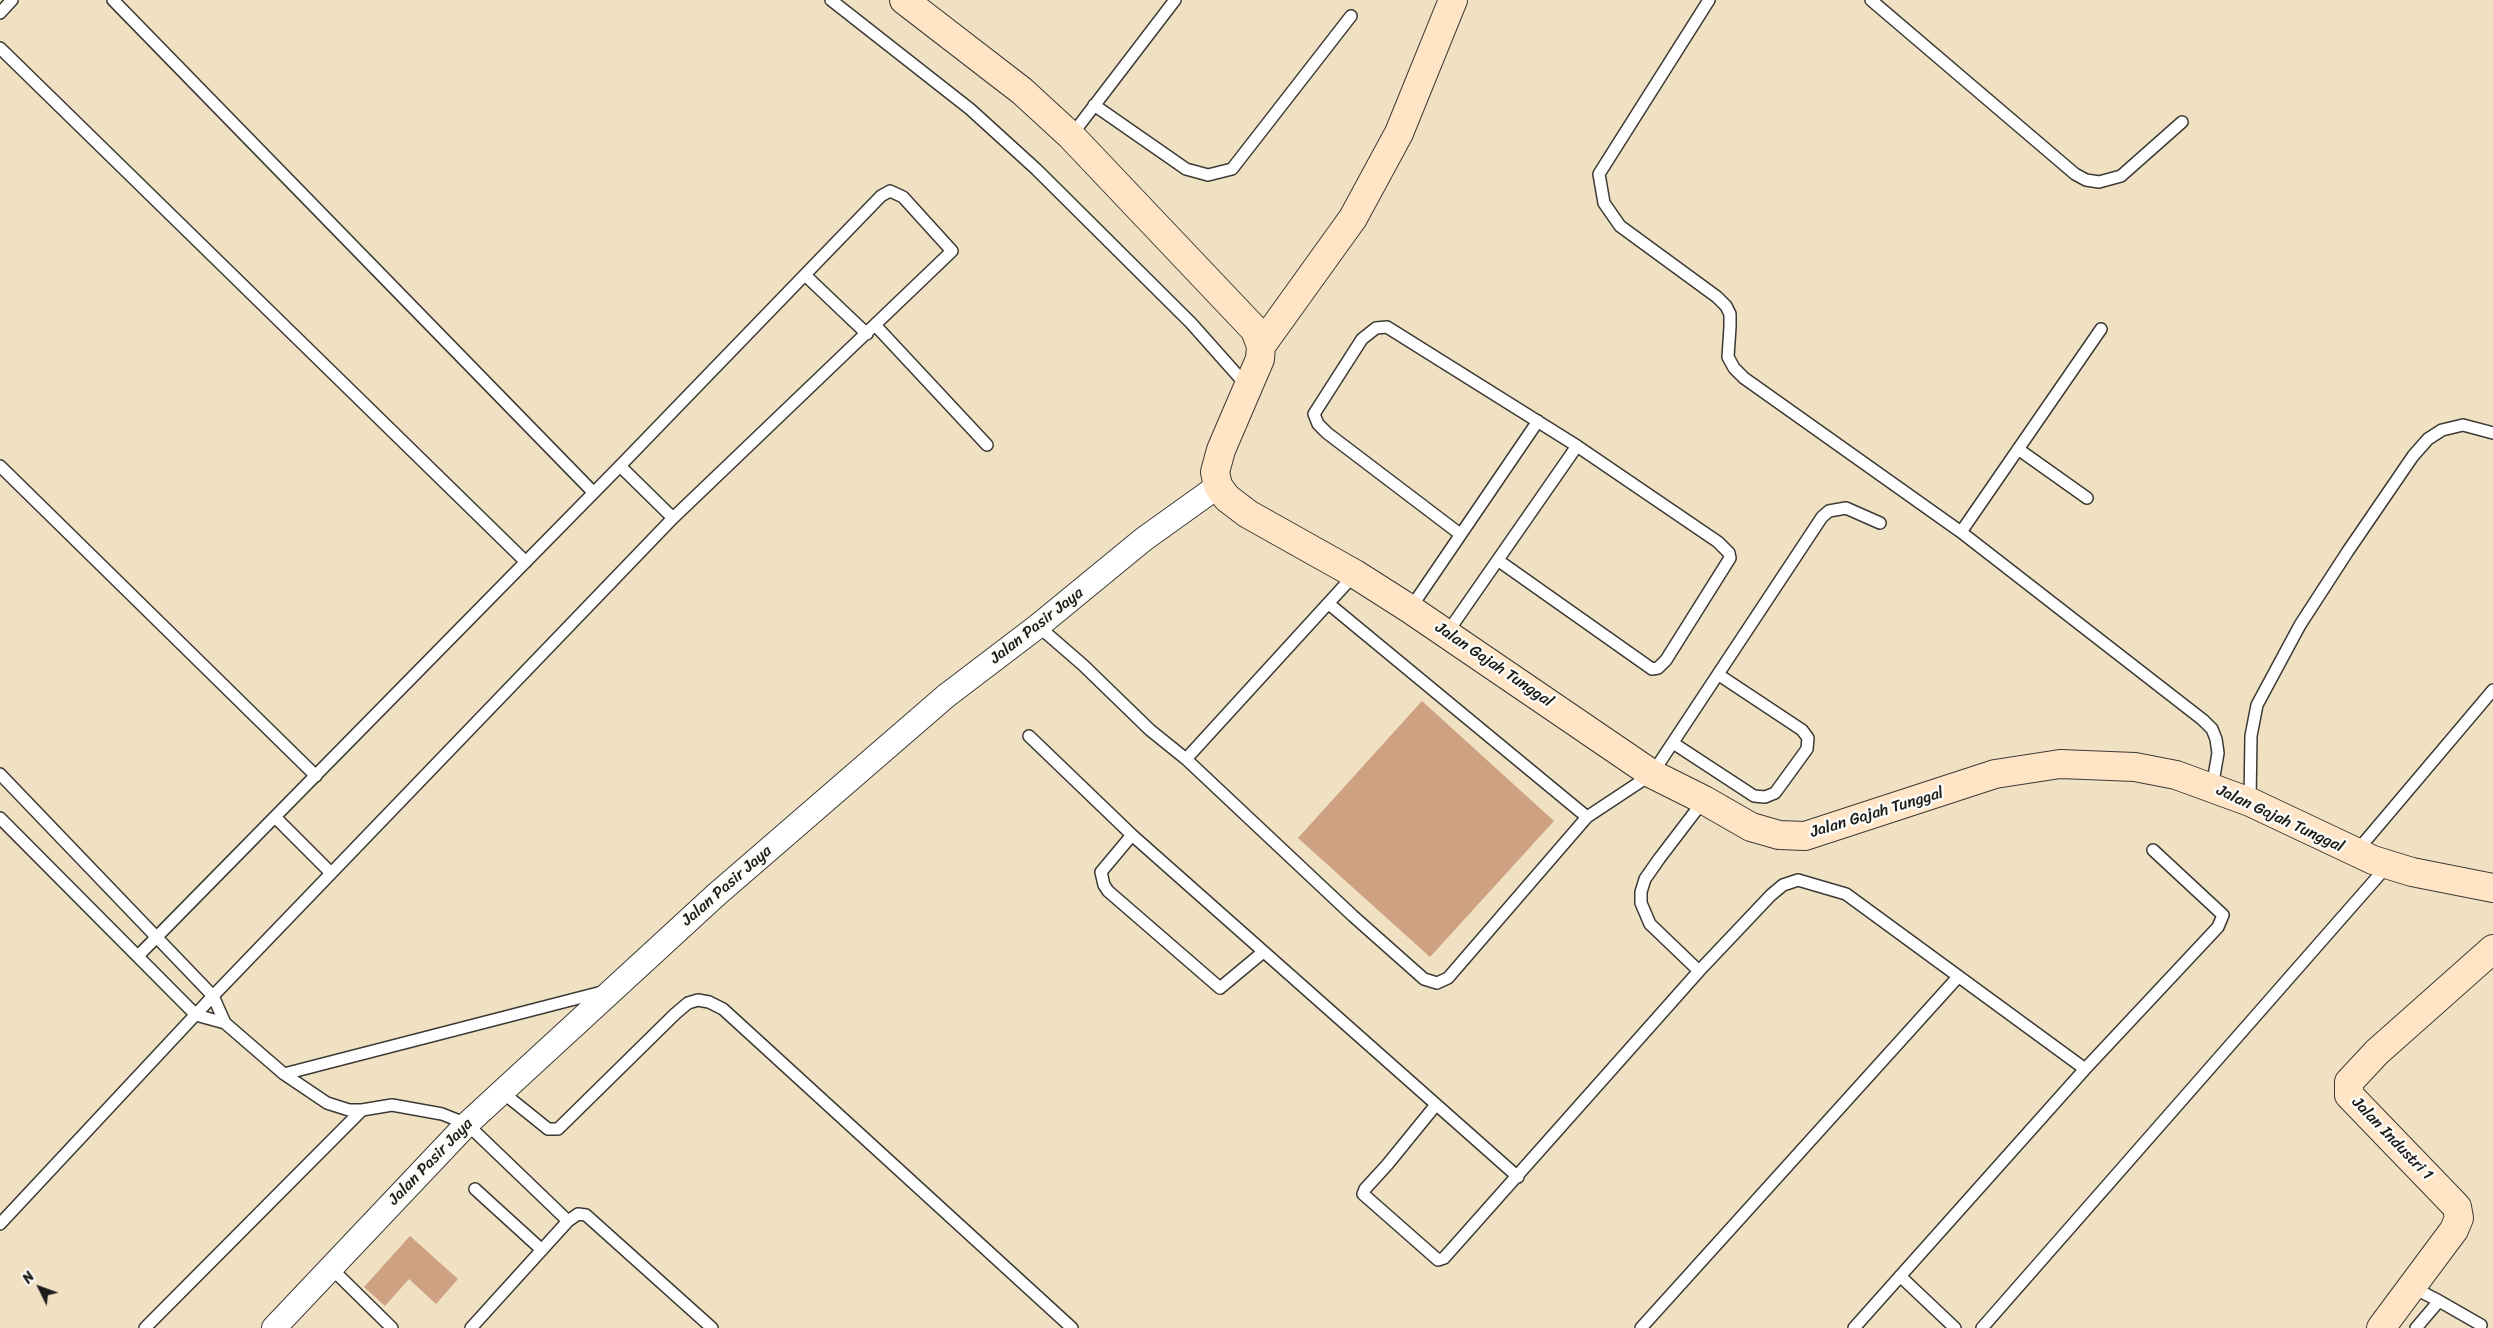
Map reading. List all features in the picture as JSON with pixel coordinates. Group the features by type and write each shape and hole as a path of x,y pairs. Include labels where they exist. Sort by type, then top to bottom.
{"street":[{"path":"904,0 1008,80 1071,136 1255,330 1261,346 1260,359 1221,450 1215,472 1218,486"},
{"path":"1261,346 1353,218 1399,133 1453,0"},
{"name":"Jalan Gajah Tunggal","path":"1218,486 1227,498 1248,514 1355,574 1410,608 1652,774 1704,800 1751,827 1779,835 1805,836 1995,774 2060,764 2135,767 2176,775 2250,802 2355,853 2388,865 2435,878 2493,888"},
{"name":"Jalan Pasir Jaya","path":"274,1328 467,1124 716,895 946,696 1038,626 1144,539 1218,486"},
{"name":"Jalan Industri 1","path":"2380,1328 2454,1230 2459,1218 2457,1207 2349,1095 2349,1082 2377,1052 2493,949"}],"lane":[{"path":"0,13 12,0"},
{"path":"113,0 592,492"},
{"path":"831,0 970,109 1036,169 1191,323 1247,386"},
{"path":"1071,136 1176,0"},
{"path":"1709,0 1599,174 1604,203 1620,226 1717,297 1726,306 1730,314 1728,356 1734,368 1744,378 1961,532 2178,700 2212,729 2218,753 2212,788"},
{"path":"1870,0 2075,174 2086,180 2099,182 2121,176 2182,122"},
{"path":"1094,105 1186,169 1208,175 1232,169 1351,16"},
{"path":"0,48 526,562"},
{"path":"0,1224 213,996 673,518 952,251 898,193 890,191 881,196 276,818 138,956"},
{"path":"805,274 871,330 987,445"},
{"path":"1460,534 1327,433 1318,424 1314,414 1362,339 1376,328 1387,327 1538,421 1718,542 1729,553 1728,564 1666,660 1658,668 1652,669 1498,560"},
{"path":"1961,532 2101,329"},
{"path":"1410,608 1538,421"},
{"path":"2250,802 2251,736 2258,705 2300,625 2348,551 2413,456 2428,439 2442,430 2463,425 2493,433"},
{"path":"1447,634 1577,446"},
{"path":"2018,449 2087,498"},
{"path":"0,466 316,776"},
{"path":"620,466 673,518"},
{"path":"1038,626 1083,665 1150,730 1186,759 1353,916 1424,979 1437,983 1448,978 1587,817 1652,774 1822,517 1829,511 1846,508 1880,523"},
{"path":"1186,759 1355,574"},
{"path":"1329,604 1587,817"},
{"path":"1673,743 1754,796 1765,797 1775,793 1807,750 1808,738 1802,730 1719,675"},
{"path":"2355,853 2493,690"},
{"path":"1029,736 1132,835 1435,1106 1518,1177"},
{"path":"0,774 213,996 225,1023 284,1074 327,1103 348,1110 362,1110 392,1105 414,1107 442,1114 467,1124 568,1221"},
{"path":"1699,971 1650,924 1641,903 1641,892 1645,879 1704,800"},
{"path":"0,818 196,1015 225,1023"},
{"path":"276,818 331,873"},
{"path":"1132,835 1101,872 1101,878 1108,891 1220,988 1262,952"},
{"path":"1854,1328 2085,1069 2218,927 2222,915 2152,850"},
{"path":"1982,1328 2388,865"},
{"path":"1435,1106 1387,1165 1365,1188 1363,1194 1436,1259 1444,1258 1518,1177 1699,971 1774,892 1792,881 1804,880 1846,894 1958,978 2085,1069"},
{"path":"1641,1328 1958,978"},
{"path":"284,1074 612,990"},
{"path":"502,1092 548,1129 558,1129 676,1014 698,1000 709,1002 731,1016 1072,1328"},
{"path":"145,1328 362,1110"},
{"path":"475,1189 542,1250"},
{"path":"471,1328 568,1221 578,1214 586,1215 712,1328"},
{"path":"331,1268 392,1328"},
{"path":"1900,1276 1955,1328"},
{"path":"2412,1286 2481,1325"},
{"path":"2416,1328 2439,1301"}],"building":[{"path":"1422,701 1554,821 1430,957 1298,838"},
{"path":"410,1236 458,1279 436,1304 409,1279 385,1306 364,1287"}]}
